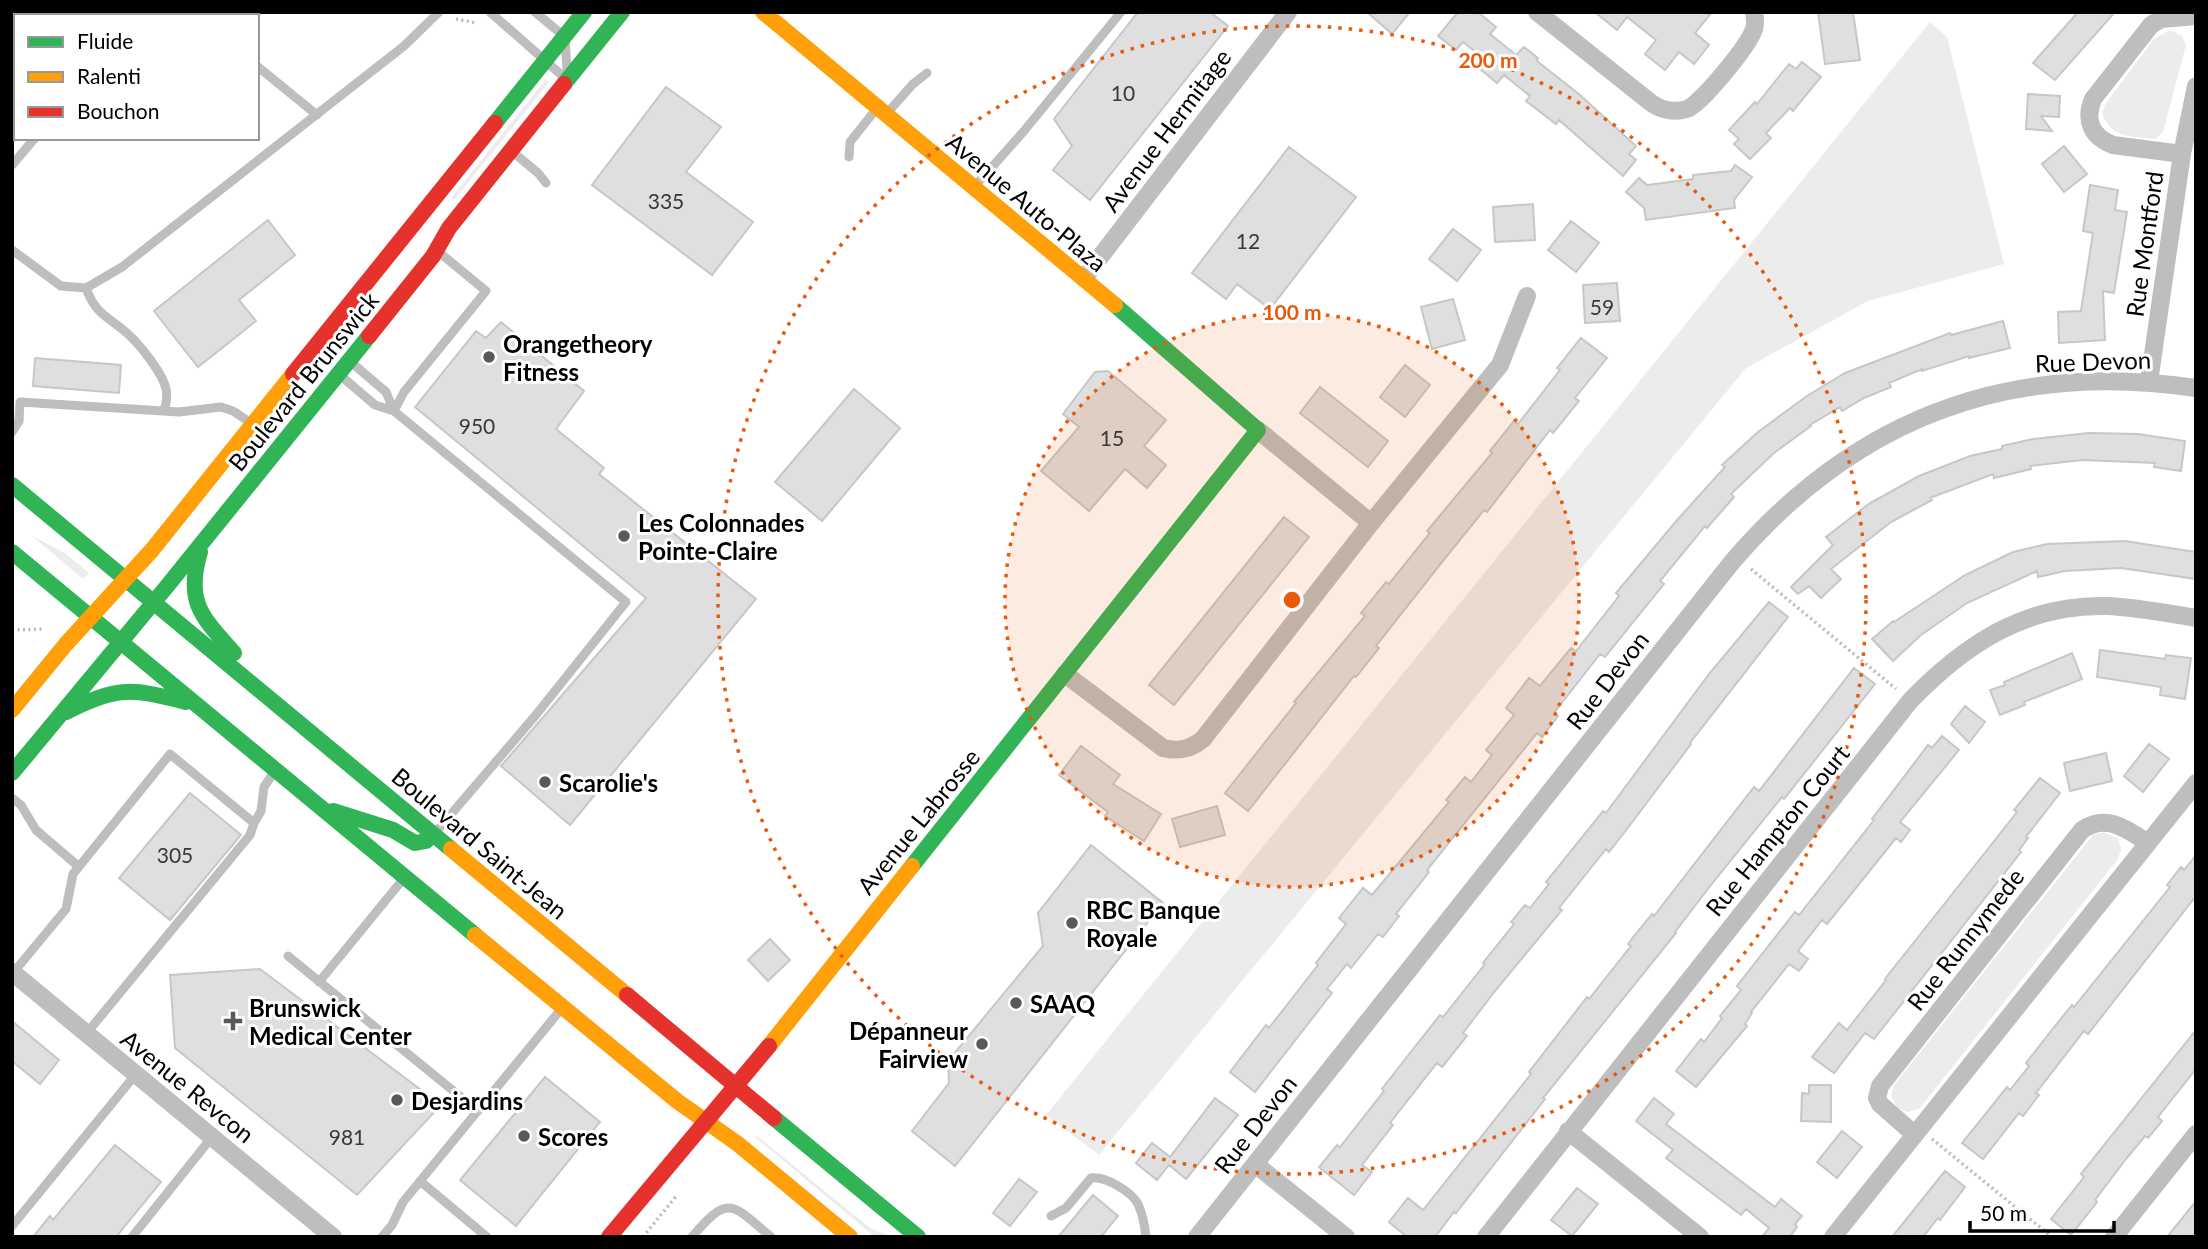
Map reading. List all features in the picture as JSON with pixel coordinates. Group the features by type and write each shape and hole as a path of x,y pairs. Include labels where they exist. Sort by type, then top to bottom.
{"street":[{"name":"Boulevard Brunswick","path":"12,710 66,644 127,580 584,12"},
{"name":"Boulevard Brunswick","path":"12,773 338,374 436,250 449,228 622,12"},
{"name":"Avenue Auto-Plaza","path":"763,12 1084,278 1258,430"},
{"name":"Avenue Hermitage","path":"1084,278 1288,12"},
{"path":"1537,12 1656,107 1672,110 1686,109 1695,104 1731,65 1754,32 1754,12"},
{"name":"Rue Montford","path":"2182,154 2104,142 2090,126 2089,108 2093,99 2151,25 2161,19 2196,16"},
{"name":"Rue Montford","path":"2149,382 2182,154 2196,86"},
{"path":"1065,674 1155,745 1180,750 1196,745 1500,365 1527,296"},
{"name":"Rue Devon","path":"1197,1237 1732,562 1760,528 1797,494 1835,464 1868,443 1951,406 2006,391 2051,384 2149,382 2196,388"},
{"path":"1258,430 1371,523"},
{"name":"Avenue Labrosse","path":"617,1232 1258,430"},
{"name":"Boulevard Saint-Jean","path":"12,485 918,1237"},
{"path":"206,538 192,582 198,610 279,705"},
{"path":"12,552 677,1101 738,1144 850,1237"},
{"name":"Rue Hampton Court","path":"1486,1237 1910,701 1947,664 1966,649 2014,623 2061,609 2103,606 2196,618"},
{"path":"60,716 95,698 119,690 137,690 194,704"},
{"path":"1833,1237 1923,1136 2196,783"},
{"path":"317,806 393,830 411,842 422,842 433,834"},
{"name":"Rue Runnymede","path":"1923,1136 1880,1104 1877,1098 1880,1086 2082,830 2091,823 2114,822 2148,843"},
{"name":"Avenue Revcon","path":"12,972 332,1237"},
{"path":"1568,1131 1700,1237"},
{"path":"2114,1237 2196,1134"},
{"path":"1255,1164 1346,1237"}],"lane":[{"path":"12,250 61,286 86,288 122,267 404,46 439,12"},
{"path":"490,12 568,80"},
{"path":"535,12 565,37 568,80"},
{"path":"974,187 1024,131 1121,12"},
{"path":"259,68 317,114"},
{"path":"849,157 850,142 927,73"},
{"path":"12,165 33,140"},
{"path":"511,151 538,173 545,183"},
{"path":"394,411 404,392 486,291 436,250"},
{"path":"86,288 96,307 109,321 131,336 157,371 166,387 164,411"},
{"path":"349,360 386,392 394,411"},
{"path":"338,374 375,405 394,411 626,602 535,716 433,834"},
{"path":"12,432 19,421 20,402 192,412 221,407 253,424"},
{"path":"12,972 66,909 73,874 78,866 170,754 254,824"},
{"path":"86,1034 250,835 261,811 264,787 275,771"},
{"path":"12,797 36,830 78,866"},
{"path":"319,982 405,877"},
{"path":"288,956 478,1111"},
{"path":"382,1237 392,1225 403,1202 563,1007"},
{"path":"12,1226 136,1074"},
{"path":"132,1237 212,1137"},
{"path":"1051,1216 1066,1208 1091,1178 1105,1179 1113,1182 1135,1201 1146,1237"},
{"path":"420,1181 487,1237"},
{"path":"692,1237 713,1213 729,1207 738,1209 771,1237"}],"path":[{"path":"456,19 476,23"},
{"path":"1747,565 1910,701"},
{"path":"12,631 43,629"},
{"path":"1923,1136 2052,1237"},
{"path":"643,1237 679,1192"}],"shaded area":[{"path":"1930,22 1947,37 2004,264 1868,301 1746,368 1099,1155 1046,1115"},
{"path":"2170,30 2182,36 2186,45 2163,132 2155,139 2116,132 2102,113 2106,103 2154,39"},
{"path":"546,79 549,82 454,200 451,198"},
{"path":"32,536 65,553 89,573 83,579"},
{"path":"2104,832 2118,839 2121,849 2118,859 1919,1109 1907,1112 1897,1107 1891,1096 1894,1085 2093,835"},
{"path":"755,1137 870,1228 893,1237 875,1237"}],"building":[{"path":"1138,12 1210,12 1228,26 1090,200 1053,170 1072,146 1054,119"},
{"path":"1367,12 1410,12 1392,34"},
{"path":"1458,12 1478,12 1496,27 1490,34 1516,55 1524,47 1636,146 1629,154 1636,160 1623,176 1559,120 1556,124 1526,101 1530,96 1504,75 1497,83 1481,70 1488,62 1463,42 1456,50 1438,36"},
{"path":"1595,12 1712,12 1695,33 1709,45 1694,64 1679,52 1665,70 1645,54 1656,40 1627,17 1617,30"},
{"path":"1818,12 1853,12 1860,60 1825,64"},
{"path":"2078,12 2115,12 2055,80 2033,63"},
{"path":"1802,62 1821,77 1793,111 1790,108 1766,133 1771,138 1750,159 1734,144 1739,139 1729,130 1755,102 1757,104 1789,64 1796,69"},
{"path":"666,87 721,127 686,172 753,222 712,275 592,185"},
{"path":"2028,94 2060,96 2059,117 2041,116 2052,131 2026,129"},
{"path":"2064,146 2087,174 2064,192 2042,164"},
{"path":"1289,147 1356,197 1270,309 1237,284 1226,299 1192,273"},
{"path":"1735,165 1752,177 1734,200 1735,208 1646,220 1644,208 1626,192 1639,178 1647,185 1693,179 1693,175 1731,171"},
{"path":"2090,185 2118,190 2115,210 2127,212 2114,293 2103,291 2105,340 2059,343 2058,312 2081,311 2093,233 2083,231"},
{"path":"1533,204 1535,240 1495,242 1493,207"},
{"path":"268,220 295,255 239,300 256,321 198,367 154,311"},
{"path":"1571,221 1599,243 1576,272 1548,250"},
{"path":"1453,229 1481,250 1457,281 1429,259"},
{"path":"1617,283 1620,321 1585,323 1583,285"},
{"path":"1453,299 1465,340 1432,349 1421,307"},
{"path":"2003,321 2010,348 1922,369 1889,383 1891,387 1842,411 1840,407 1810,425 1774,453 1731,494 1734,497 1707,528 1705,526 1660,581 1664,584 1605,657 1600,654 1554,713 1558,716 1542,737 1537,733 1427,870 1429,872 1396,914 1399,916 1383,937 1378,934 1351,968 1347,964 1327,989 1332,993 1255,1092 1230,1072 1266,1025 1269,1028 1318,965 1316,963 1346,924 1339,918 1363,888 1372,895 1449,802 1446,800 1465,777 1471,782 1492,755 1486,750 1514,715 1506,708 1529,678 1540,686 1571,648 1576,651 1619,596 1616,593 1725,467 1722,465 1758,432 1807,396 1845,373 1950,333 1951,335"},
{"name":"Les Colonnades Pointe-Claire","path":"501,322 584,391 556,429 604,468 599,474 756,599 570,825 501,766 646,598 415,407 476,331 486,338"},
{"path":"1581,338 1607,358 1575,398 1579,401 1553,433 1550,430 1487,512 1484,510 1442,562 1376,646 1379,648 1248,811 1225,793 1296,703 1294,702 1365,616 1361,613 1386,582 1389,584 1430,533 1427,531 1492,453 1490,451 1514,421 1518,424"},
{"path":"35,358 121,365 119,393 33,386"},
{"path":"1405,365 1430,385 1405,417 1380,397"},
{"path":"1108,371 1166,420 1144,446 1166,465 1147,488 1125,469 1089,511 1041,471 1079,427 1063,414 1095,372"},
{"path":"1320,387 1388,441 1368,467 1300,413"},
{"path":"854,389 900,428 822,521 775,482"},
{"path":"2089,433 2138,434 2185,441 2181,471 2154,467 2155,463 2082,460 2030,466 2031,469 1994,478 1993,474 1930,498 1932,500 1891,522 1831,569 1841,579 1821,598 1809,586 1798,594 1791,587 1833,545 1826,537 1870,503 1919,476 1970,456 2002,449 2002,446 2033,439"},
{"path":"1284,517 1309,537 1174,705 1149,685"},
{"path":"2125,541 2196,552 2196,579 2121,568 2065,571 2038,577 2037,571 1967,603 1921,635 1893,661 1872,639 1893,621 1965,575 2013,552 2047,544"},
{"path":"1769,602 1788,617 1609,852 1606,849 1559,908 1562,910 1495,991 1463,1033 1467,1036 1442,1067 1437,1063 1390,1123 1393,1125 1362,1165 1372,1172 1354,1195 1319,1167 1337,1145 1340,1147 1440,1015 1443,1017 1485,964 1483,963 1514,924 1511,922 1525,905 1530,908 1549,884 1546,882 1603,811 1606,813 1709,674"},
{"path":"2100,650 2165,659 2166,655 2191,658 2185,699 2160,695 2161,687 2097,677"},
{"path":"2072,653 2082,679 2024,702 2025,705 2000,715 1990,690"},
{"path":"1854,668 1875,684 1784,799 1782,797 1714,881 1456,1213 1454,1212 1435,1237 1407,1237 1389,1222 1408,1198 1423,1210 1531,1074 1529,1072 1587,997 1589,999 1631,946 1628,944 1634,936 1652,914 1654,916 1754,787 1759,791"},
{"path":"1965,706 1985,722 1969,743 1951,724"},
{"path":"1942,736 1959,750 1900,822 1910,830 1901,842 1896,838 1827,924 1822,920 1798,951 1808,959 1799,971 1789,964 1751,1012 1745,1024 1747,1026 1696,1087 1676,1071 1701,1039 1704,1042 1722,1018 1720,1016 1741,990 1737,986 1795,912 1799,915 1874,820 1872,819 1928,745 1932,748"},
{"path":"2149,744 2169,759 2143,792 2124,776"},
{"path":"1081,746 1120,775 1113,784 1161,814 1144,841 1105,816 1108,812 1059,775"},
{"path":"2106,753 2112,781 2070,791 2064,763"},
{"path":"2040,778 2060,793 2026,837 2028,838 2019,850 2021,852 1874,1039 1865,1033 1834,1073 1812,1057 1839,1023 1847,1030 2017,812 2014,810"},
{"path":"190,793 241,835 170,920 119,878"},
{"path":"1217,806 1225,835 1180,847 1172,819"},
{"path":"1091,845 1163,903 955,1166 912,1131 949,1083 948,1061 1043,946 1038,913"},
{"path":"2196,855 2196,896 2088,1034 2084,1031 2036,1093 2039,1095 2023,1116 2019,1113 1983,1159 1962,1143 2007,1087 2010,1090 2029,1066 2026,1063 2170,887 2167,885 2181,867 2184,870"},
{"path":"770,939 790,960 768,981 748,960"},
{"path":"260,969 441,1105 357,1195 175,1048 170,975"},
{"path":"12,1021 59,1060 40,1084 12,1061"},
{"path":"2196,1030 2196,1069 2158,1117 2162,1121 2126,1159 2071,1235 2051,1219 2084,1177 2081,1174"},
{"path":"545,1077 600,1122 516,1226 460,1180"},
{"path":"1809,1085 1831,1085 1831,1122 1801,1121 1802,1093 1809,1094"},
{"path":"1215,1098 1238,1115 1186,1179 1169,1165 1157,1180 1136,1163 1152,1143 1170,1157"},
{"path":"1654,1098 1674,1114 1666,1124 1775,1207 1781,1199 1802,1216 1795,1224 1797,1227 1790,1237 1762,1237 1769,1228 1746,1209 1741,1215 1666,1158 1673,1150 1636,1121"},
{"path":"1842,1131 1862,1147 1837,1178 1817,1162"},
{"path":"115,1145 161,1182 116,1237 33,1237 50,1216 53,1220"},
{"path":"1945,1171 1965,1187 1940,1220 1938,1218 1923,1237 1892,1237"},
{"path":"1019,1179 1037,1192 1010,1226 993,1213"},
{"path":"1577,1188 1598,1204 1572,1236 1551,1220"},
{"path":"1093,1195 1118,1216 1101,1237 1058,1237"},
{"path":"2196,1201 2196,1237 2167,1237"}],"traffic: fast":[{"path":"495,123 584,12"},
{"path":"564,84 622,12"},
{"path":"912,866 1258,430 1115,305"},
{"path":"12,773 369,336"},
{"path":"12,485 451,849"},
{"path":"12,552 475,935"},
{"path":"200,552 194,584 199,608 234,653"},
{"path":"66,712 99,698 125,692 151,694 186,702"},
{"path":"333,811 393,830 415,843 426,841 433,834"},
{"path":"774,1118 918,1237"}],"traffic: slow":[{"path":"763,12 1115,305"},
{"path":"12,710 66,644 152,550 293,374"},
{"path":"451,849 627,995"},
{"path":"769,1046 912,866"},
{"path":"475,935 677,1101 738,1144 850,1237"}],"traffic: jam":[{"path":"369,336 433,256 449,228 564,84"},
{"path":"293,374 495,123"},
{"path":"627,995 774,1118"},
{"path":"609,1237 769,1046"}],"place":[{"name":"Orangetheory Fitness","path":"489,357"},
{"name":"Les Colonnades Pointe-Claire","path":"624,536"},
{"name":"Scarolie's","path":"545,782"},
{"name":"RBC Banque Royale","path":"1072,923"},
{"name":"SAAQ","path":"1016,1003"},
{"name":"Brunswick Medical Center","path":"233,1021"},
{"name":"Dépanneur Fairview","path":"982,1044"},
{"name":"Desjardins","path":"397,1100"},
{"name":"Scores","path":"524,1136"}]}
